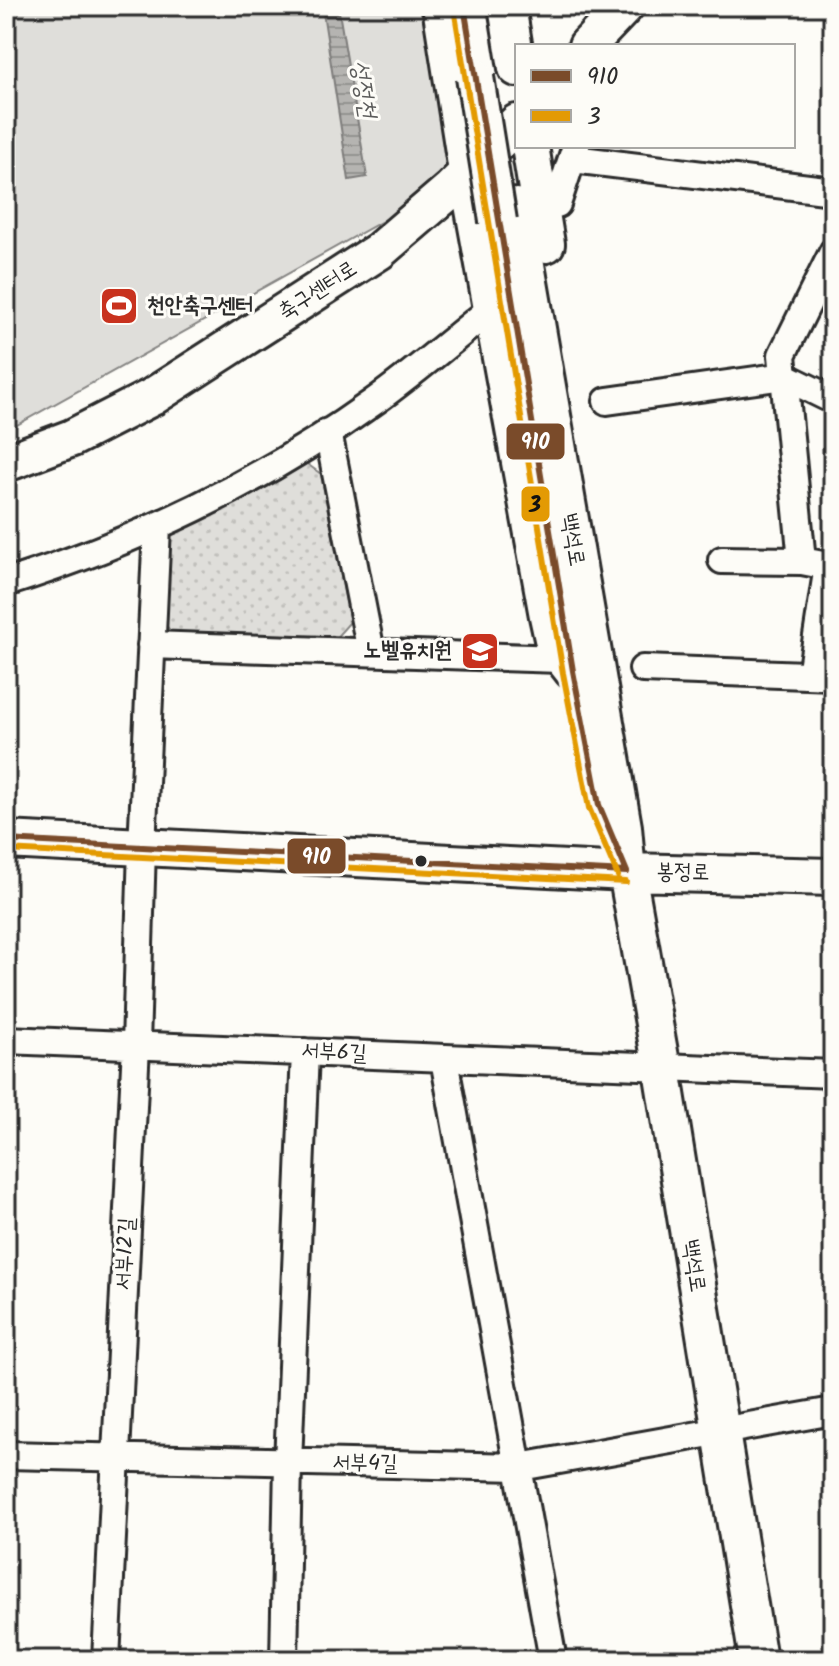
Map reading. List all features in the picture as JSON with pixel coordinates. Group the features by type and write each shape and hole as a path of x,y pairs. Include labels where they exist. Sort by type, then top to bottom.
{"main road":[{"path":"441,6 491,309 548,616 555,648 577,667 605,646 605,617 587,483 530,148"},
{"path":"464,6 495,70"},
{"path":"482,6 495,70"},
{"path":"495,70 507,6"},
{"name":"백석로","path":"495,70 507,214 577,667 623,827 627,872 758,1660"},
{"name":"축구센터로","path":"6,463 72,438 152,397 379,251 450,190 515,125"},
{"name":"봉정로","path":"6,840 627,872 833,877"}],"street":[{"path":"557,204 574,152 833,191"},
{"path":"643,669 822,676 821,564 782,355 833,252"},
{"path":"6,583 48,570 157,527 271,467 371,404 491,309"},
{"path":"607,401 784,376 833,400"},
{"path":"328,432 371,652"},
{"name":"서부12길","path":"106,1660 157,527"},
{"path":"722,560 821,564"},
{"path":"151,645 371,652 577,667"},
{"name":"서부6길","path":"6,1040 833,1074"},
{"path":"284,1660 288,1463 305,1052"},
{"path":"444,1059 553,1660"},
{"name":"서부4길","path":"6,1455 520,1467 833,1411"}],"shaded area":[{"name":"천안축구센터","path":"6,6 427,6 456,180 6,431"},
{"path":"322,6 338,6 367,177 349,180"},
{"path":"303,461 321,474 350,622 333,641 172,633 163,621 168,537"}],"transit line":[{"name":"910","path":"464,6 573,671 599,805 627,872"},
{"name":"3","path":"454,8 563,673 589,808 618,876"},
{"name":"910","path":"6,840 627,872"},
{"name":"3","path":"6,850 626,882"}],"place":[{"name":"천안축구센터","path":"119,306"},
{"name":"노벨유치원","path":"480,651"}],"water label":[{"name":"성정천","path":"363,89"}]}
